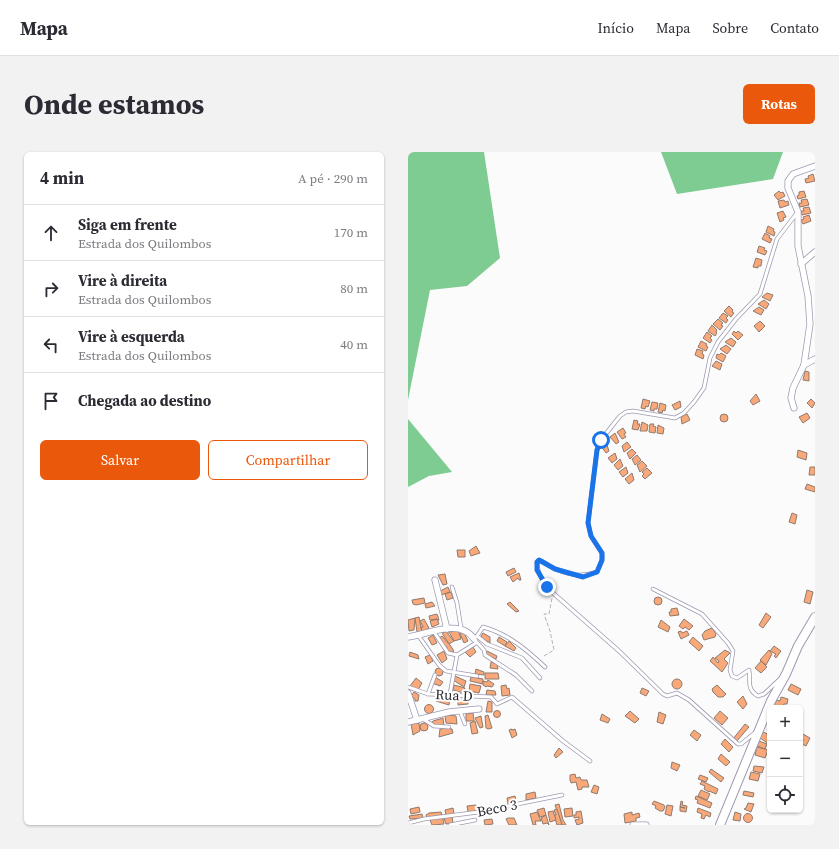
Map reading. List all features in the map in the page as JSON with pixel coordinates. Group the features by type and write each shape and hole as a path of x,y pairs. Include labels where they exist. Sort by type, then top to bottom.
{"street":[{"path":"794,408 791,398 793,388 804,365 810,324 808,296 798,246 798,212 788,188 788,181 793,174 815,166"},
{"path":"801,264 815,252"},
{"path":"804,365 815,359"},
{"path":"435,580 447,629"},
{"path":"720,825 773,697 786,674 798,646 815,617"},
{"path":"408,637 447,629 461,628 470,633 476,639"},
{"path":"408,693 417,720"},
{"path":"408,722 449,712 478,709"},
{"path":"633,825 646,825"}],"lane":[{"path":"759,730 741,744 738,744 689,700 677,693 667,696 663,694 597,630 547,587 537,570 537,562 539,560 555,569 583,577 597,572 602,560 602,553 591,536 588,523 597,450 601,440 620,416 626,412 634,411 675,418 684,413 694,402 704,388 710,358 718,342 736,319 760,294 777,239 798,212"},
{"path":"452,587 457,603 461,628"},
{"path":"653,589 702,614 728,643 733,651 730,670 732,676 737,678 749,670 749,686 758,696 764,694 786,674"},
{"path":"450,694 457,655 476,639 483,627 500,632 527,649 545,667"},
{"path":"434,632 448,653 457,655"},
{"path":"418,635 439,665 446,671 477,676"},
{"path":"476,639 522,658 540,678"},
{"path":"476,639 484,650 484,655 516,675 532,691"},
{"path":"428,694 435,675"},
{"name":"Rua D","path":"408,687 428,694 491,697 497,704 512,697 563,742 590,761"},
{"path":"460,711 465,724"},
{"path":"423,719 434,726 449,727"},
{"name":"Beco 3","path":"408,823 424,819 479,812 562,795"},
{"path":"450,825 475,820"}],"path":[{"path":"544,656 554,650 550,631 544,614 549,614 553,593"}],"green space":[{"path":"408,152 484,152 500,258 467,286 430,290 408,400"},
{"path":"661,152 783,152 773,179 677,194"},
{"path":"408,419 452,472 429,476 408,487"}],"building":[{"path":"813,174 815,181 806,183 805,179 809,178 808,176"},
{"path":"779,191 781,193 783,192 785,196 778,200 774,195"},
{"path":"804,191 806,197 798,199 797,196 799,195 799,192"},
{"path":"807,199 809,205 800,207 799,203 802,203 801,200"},
{"path":"784,200 785,202 788,201 789,205 780,208 778,201"},
{"path":"809,207 811,213 802,215 801,211 804,211 803,208"},
{"path":"783,211 786,217 780,222 777,213"},
{"path":"809,215 811,221 803,224 801,220 804,219 803,217"},
{"path":"768,226 774,229 774,236 766,232"},
{"path":"765,233 772,239 770,243 762,239"},
{"path":"759,246 765,248 764,250 767,251 765,255 757,252"},
{"path":"756,258 762,260 761,266 758,266 758,268 753,267"},
{"path":"767,293 773,295 770,301 762,297"},
{"path":"764,300 769,304 766,309 758,304"},
{"path":"729,306 734,313 731,317 724,311"},
{"path":"759,307 764,310 761,315 753,311"},
{"path":"723,313 728,316 726,318 728,320 726,323 719,318"},
{"path":"718,319 723,323 720,330 713,324"},
{"path":"760,321 765,326 759,332 754,326"},
{"path":"712,325 717,330 715,336 708,331"},
{"path":"734,331 736,333 738,331 743,335 738,340 732,334"},
{"path":"707,332 712,336 710,338 712,340 710,343 703,338"},
{"path":"731,338 736,342 733,347 725,342"},
{"path":"701,341 707,344 706,346 708,347 706,351 698,347"},
{"path":"726,345 731,349 727,354 720,349"},
{"path":"697,349 703,351 703,359 695,355"},
{"path":"721,353 726,356 723,362 716,358 717,354 719,355"},
{"path":"716,361 722,364 720,370 712,366"},
{"path":"805,371 809,372 809,381 803,380"},
{"path":"756,394 760,401 753,405 750,401"},
{"path":"643,399 650,401 648,407 646,406 645,409 641,408"},
{"path":"811,399 815,403 812,408 807,403"},
{"path":"680,401 681,407 675,410 672,405"},
{"path":"652,402 658,403 657,409 654,409 654,411 650,410"},
{"path":"660,403 666,405 665,411 663,410 662,413 658,412"},
{"path":"807,413 810,418 803,423 799,417"},
{"path":"687,414 690,420 682,424 681,417"},
{"path":"724,414 727,415 727,421 724,422 721,421 720,418 721,415"},
{"path":"634,420 638,421 637,424 640,424 638,430 632,429"},
{"path":"642,422 648,425 647,431 640,431"},
{"path":"650,424 654,424 653,426 656,427 655,433 649,432"},
{"path":"658,425 664,428 663,434 657,433"},
{"path":"623,428 626,433 624,434 626,437 622,439 617,432"},
{"path":"615,433 619,442 616,444 610,437"},
{"path":"606,442 609,451 606,453 601,446"},
{"path":"627,442 631,447 624,452 622,446"},
{"path":"632,449 636,453 630,459 627,453"},
{"path":"798,450 807,453 806,460 797,457"},
{"path":"615,453 617,459 612,463 608,458"},
{"path":"637,455 641,460 635,465 632,459"},
{"path":"620,459 623,466 618,470 614,465"},
{"path":"642,461 647,466 640,472 637,465"},
{"path":"626,467 628,473 623,477 619,472"},
{"path":"810,467 815,467 815,475 809,475"},
{"path":"647,468 652,473 645,479 642,476 644,474 642,472"},
{"path":"632,473 634,480 629,484 625,479"},
{"path":"807,484 815,487 815,492 805,489"},
{"path":"792,513 797,515 795,524 789,522"},
{"path":"476,546 480,553 471,556 469,551"},
{"path":"457,550 465,550 465,557 458,557"},
{"path":"514,568 516,572 508,576 506,572"},
{"path":"519,573 521,580 518,578 513,582 510,577"},
{"path":"445,574 447,584 443,585 438,575"},
{"path":"448,587 450,592 441,595 440,591"},
{"path":"807,590 813,592 810,604 804,602"},
{"path":"451,592 453,598 447,600 445,594"},
{"path":"656,597 660,597 662,601 660,605 656,605 654,603 654,599"},
{"path":"424,598 425,603 416,605 413,604 412,600"},
{"path":"432,602 435,606 426,608 425,604"},
{"path":"510,602 519,611 516,612 507,604"},
{"path":"677,608 679,615 670,616 669,612 671,612 671,609"},
{"path":"766,613 771,617 763,628 759,625"},
{"path":"437,614 439,620 430,620 429,616"},
{"path":"419,617 422,632 417,632 415,618"},
{"path":"415,618 414,630 409,631 408,620"},
{"path":"424,619 429,628 422,632 421,627 423,627 420,621"},
{"path":"437,619 439,624 432,627 430,621"},
{"path":"684,619 693,626 689,630 685,627 683,629 679,626"},
{"path":"661,620 670,627 668,632 658,627"},
{"path":"712,628 716,634 715,637 704,640 702,635 705,631"},
{"path":"450,629 451,632 458,629 461,639 454,641 448,630"},
{"path":"448,631 448,634 454,641 449,644 442,633"},
{"path":"681,631 682,633 687,631 689,635 681,639 678,632"},
{"path":"464,633 468,641 464,643 460,634"},
{"path":"483,633 490,637 490,643 482,638 481,636"},
{"path":"433,635 437,643 432,645 428,638"},
{"path":"442,636 454,651 449,653 446,650 447,647 445,648 439,638"},
{"path":"499,637 507,642 505,646 497,641"},
{"path":"693,637 703,646 699,651 689,642"},
{"path":"509,641 516,648 514,651 505,646"},
{"path":"774,646 781,651 776,658 774,656 776,654 770,651"},
{"path":"473,647 476,652 470,657 465,652"},
{"path":"725,650 730,653 724,659 728,663 722,672 710,661 713,657 718,663 719,661 715,658"},
{"path":"769,650 772,654 766,665 760,660"},
{"path":"444,651 447,659 442,663 437,655"},
{"path":"487,651 497,656 496,659 485,655"},
{"path":"410,652 418,655 419,659 409,656"},
{"path":"430,655 433,661 428,664 425,657"},
{"path":"761,661 767,667 761,673 755,668"},
{"path":"491,662 497,664 498,669 490,668"},
{"path":"439,668 442,669 442,675 439,676 436,675 435,672 436,669"},
{"path":"476,669 484,672 484,675 475,674"},
{"path":"485,673 498,673 499,679 485,679"},
{"path":"455,676 466,681 464,687 453,680"},
{"path":"435,677 443,682 440,686 432,683"},
{"path":"471,677 483,679 483,684 470,681"},
{"path":"416,678 422,683 418,690 410,686"},
{"path":"677,679 682,684 677,689 672,684"},
{"path":"488,680 494,684 492,687 486,687 483,685 483,681 487,682"},
{"path":"470,684 481,686 479,693 469,691"},
{"path":"791,684 801,689 798,695 788,690"},
{"path":"454,685 465,688 464,693 453,690"},
{"path":"506,685 507,689 509,688 510,695 502,696 501,686"},
{"path":"717,685 726,694 723,697 718,697 713,692 712,689"},
{"path":"642,688 649,691 646,696 640,693"},
{"path":"487,690 495,691 496,695 486,695"},
{"path":"414,692 419,695 418,701 415,701 415,699 411,696"},
{"path":"438,696 450,697 449,705 436,701"},
{"path":"743,696 747,704 743,709 737,702"},
{"path":"781,697 788,699 787,704 774,705 777,700 780,701"},
{"path":"458,699 468,699 468,704 458,705"},
{"path":"488,701 492,702 492,712 486,712"},
{"path":"427,705 431,705 433,709 431,713 427,713 425,711 425,707"},
{"path":"497,710 500,711 500,717 497,718 494,717 493,714 494,711"},
{"path":"630,711 639,719 635,723 625,716"},
{"path":"720,711 728,718 722,725 714,718"},
{"path":"659,712 666,715 663,724 657,722"},
{"path":"473,713 474,721 466,721 466,714"},
{"path":"602,714 610,719 608,723 600,720"},
{"path":"488,715 492,728 488,729 486,728 485,716"},
{"path":"445,716 456,716 457,724 446,723"},
{"path":"481,716 483,727 480,728 475,718"},
{"path":"443,718 444,726 431,724 433,721"},
{"path":"475,721 478,733 472,734 470,723"},
{"path":"419,723 420,731 413,735 411,724"},
{"path":"422,723 426,723 428,727 426,731 422,731 420,729 420,725"},
{"path":"745,724 749,727 736,742 733,739"},
{"path":"440,729 452,729 453,733 439,737"},
{"path":"515,729 517,735 512,738 509,730"},
{"path":"694,730 701,735 697,741 690,735"},
{"path":"763,732 767,734 767,743 760,738"},
{"path":"803,734 810,738 806,746 803,744"},
{"path":"725,739 733,747 729,752 721,744"},
{"path":"759,741 767,744 765,749 757,746"},
{"path":"757,747 767,750 765,758 755,755"},
{"path":"559,748 563,752 556,758 554,755"},
{"path":"721,754 730,762 726,766 718,759"},
{"path":"672,762 680,765 677,771 671,768"},
{"path":"754,766 764,767 762,773 753,771"},
{"path":"711,769 724,778 721,782 709,772"},
{"path":"751,772 760,774 758,781 749,779"},
{"path":"575,774 576,778 580,777 581,780 587,780 589,787 582,787 582,789 578,790 576,782 571,783 570,780 570,775"},
{"path":"700,775 708,778 706,782 698,779"},
{"path":"702,781 718,789 716,794 704,789 705,786 700,784"},
{"path":"594,785 599,787 597,794 591,792"},
{"path":"701,790 710,794 707,800 698,796"},
{"path":"744,791 754,793 753,797 743,795"},
{"path":"535,792 536,798 526,800 526,794"},
{"path":"515,796 516,802 508,804 507,798"},
{"path":"696,796 712,803 710,808 697,803 698,800 695,799"},
{"path":"654,801 664,805 665,807 663,811 655,808 656,806 652,804"},
{"path":"681,801 683,802 682,805 687,806 686,812 680,811"},
{"path":"748,803 754,804 751,812 744,809"},
{"path":"559,804 563,820 566,825 562,825 555,805"},
{"path":"476,805 477,811 468,812 467,806"},
{"path":"667,805 673,806 671,816 665,814"},
{"path":"419,807 420,812 411,814 410,809"},
{"path":"453,808 454,814 446,815 445,810"},
{"path":"544,808 546,815 540,817 537,810"},
{"path":"572,808 573,816 565,817 564,809"},
{"path":"698,808 711,813 710,817 706,815 704,819 701,818 702,814 697,812"},
{"path":"557,809 562,825 557,825 554,810"},
{"path":"553,811 556,820 550,822 548,812"},
{"path":"581,811 583,823 577,825 575,820 579,819 579,817 574,818 574,815 576,815 576,812"},
{"path":"441,812 442,815 427,818 426,815 429,813"},
{"path":"537,812 541,821 535,821 536,825 533,825 530,814"},
{"path":"632,812 632,815 639,813 640,817 636,818 636,821 625,823 624,814"},
{"path":"735,812 741,814 740,821 733,820"},
{"path":"748,813 753,818 748,823 743,818"},
{"path":"422,814 423,818 410,819 409,816"},
{"path":"546,815 549,825 547,823 543,824 541,818"},
{"path":"452,816 453,823 446,824 444,818"},
{"path":"438,818 443,819 444,824 432,825 430,820"},
{"path":"514,818 517,825 509,825 506,819"},
{"path":"492,819 493,824 485,825 484,820"}],"route":[{"path":"547,587 537,570 537,562 539,560 555,569 583,577 597,572 602,560 602,553 596,546 591,536 588,523 597,450 601,440"}]}
